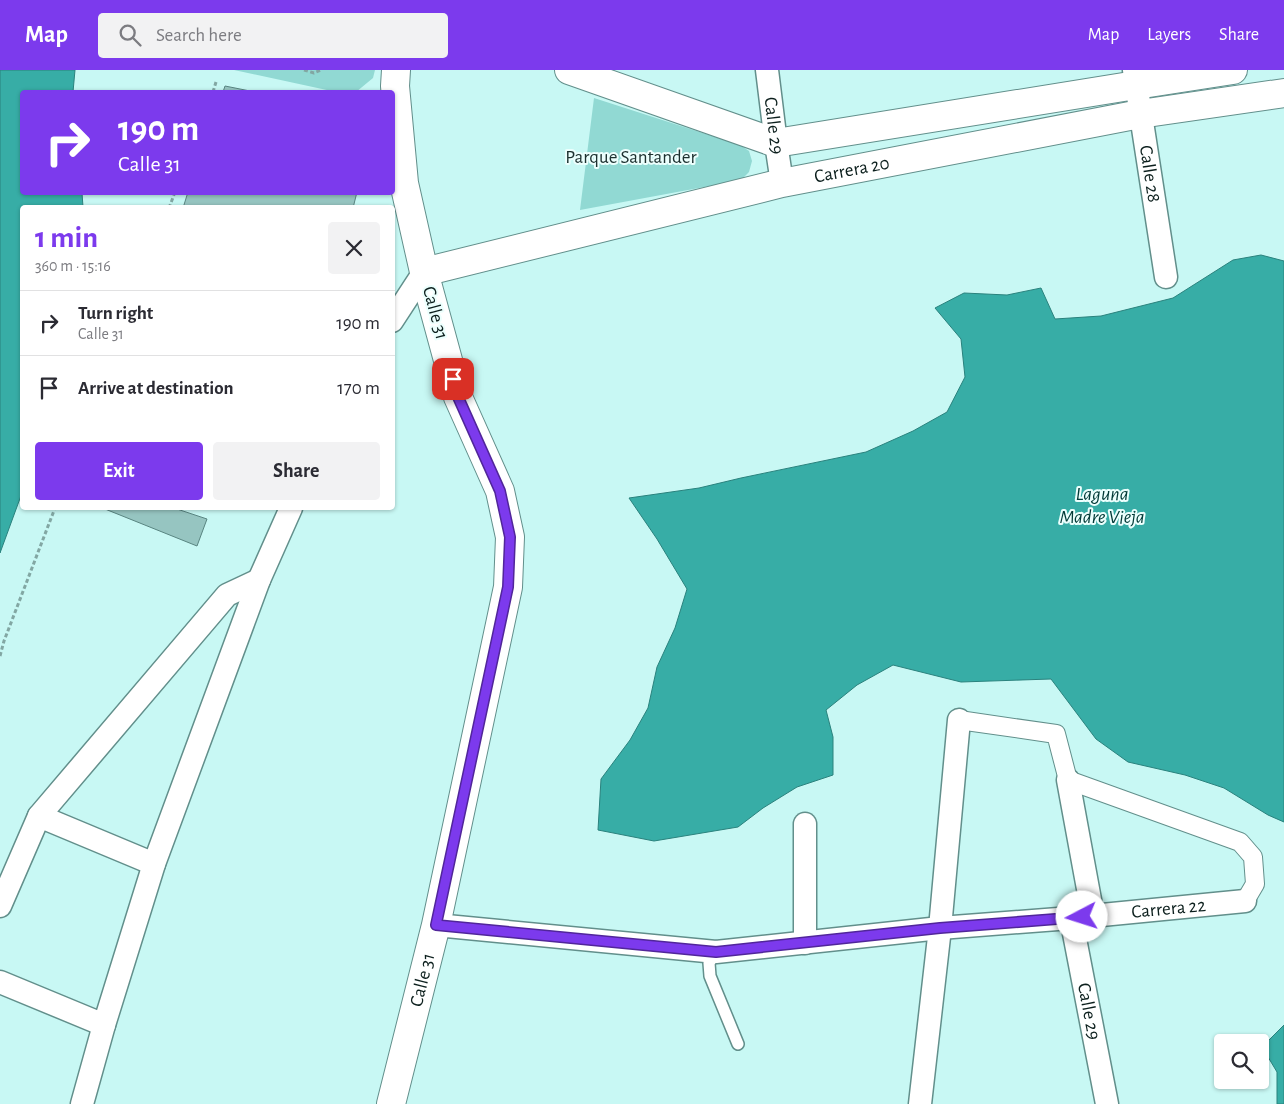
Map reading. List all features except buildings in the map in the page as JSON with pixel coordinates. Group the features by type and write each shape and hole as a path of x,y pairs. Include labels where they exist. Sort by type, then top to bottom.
{"street":[{"name":"Calle 31","path":"391,1104 436,925 508,587 510,537 500,491 458,397 424,272 404,183 395,86 396,70"},
{"name":"Carrera 20","path":"569,70 776,142 1135,77 1233,70"},
{"name":"Calle 29","path":"767,70 782,183"},
{"name":"Calle 28","path":"1135,77 1166,277"},
{"name":"Carrera 20","path":"424,272 782,183 1140,114 1284,93"},
{"path":"395,316 424,272"},
{"path":"82,1104 104,1025 154,864 259,580 290,510"},
{"path":"0,906 39,816 227,595 259,580"},
{"path":"920,1104 940,928 959,720 1056,734 1068,780 1240,842 1253,857 1255,884 1245,902"},
{"name":"Calle 29","path":"1068,780 1082,917 1107,1104"},
{"path":"39,816 154,864"},
{"path":"805,824 805,943"},
{"name":"Carrera 22","path":"436,925 716,952 940,928 1245,902"},
{"path":"0,982 104,1025"}],"lane":[{"path":"716,952 709,963 710,976 738,1044"}],"path":[{"path":"304,70 314,73 321,70"},
{"path":"214,90 216,82"},
{"path":"0,656 54,510"}],"green space":[{"path":"234,70 375,70 373,78 358,90 327,90"},
{"name":"Parque Santander","path":"594,98 740,145 749,151 752,161 749,172 743,178 715,185 580,210"}],"water":[{"path":"0,70 75,70 73,90 20,90 20,195 82,195 83,205 20,205 20,498 0,553"},
{"name":"Laguna Madre Vieja","path":"1261,255 1284,261 1284,822 1268,815 1224,788 1185,775 1128,762 1096,739 1051,679 961,682 893,665 857,685 826,710 833,737 833,775 797,787 763,808 738,827 654,841 598,830 601,779 630,740 648,708 657,667 675,628 687,589 657,539 629,498 699,488 866,452 913,431 947,412 965,377 961,339 935,308 964,293 1007,295 1041,288 1055,319 1101,316 1173,298 1233,260"},
{"path":"1284,1025 1284,1104 1277,1104 1277,1072 1269,1059 1269,1040"}],"route":[{"path":"453,379 458,397 500,491 510,537 508,587 436,925 716,952 940,928 1082,917"}]}
